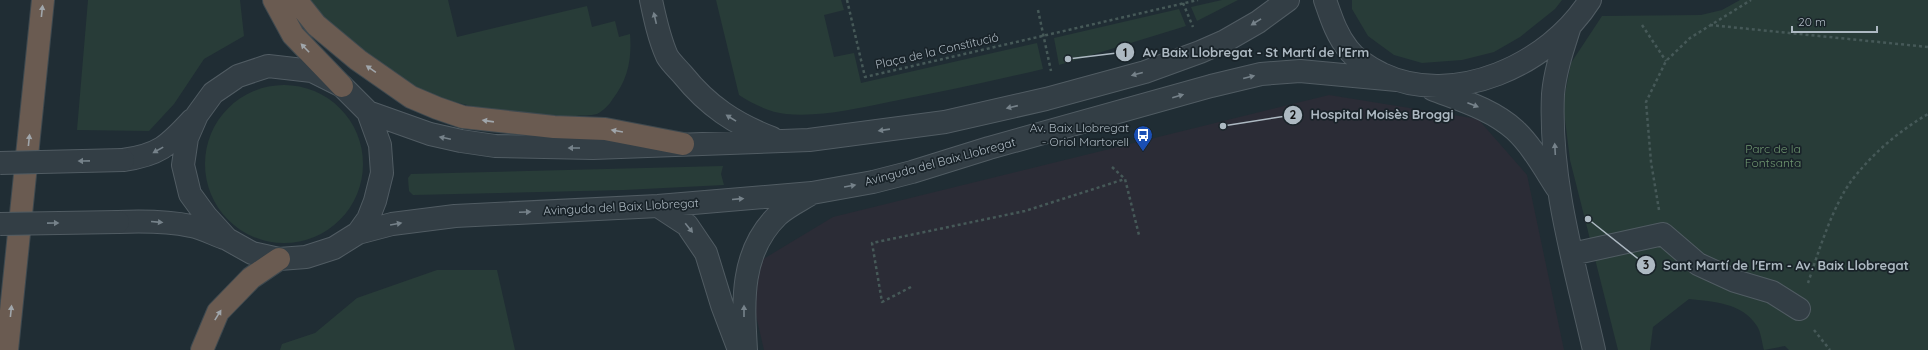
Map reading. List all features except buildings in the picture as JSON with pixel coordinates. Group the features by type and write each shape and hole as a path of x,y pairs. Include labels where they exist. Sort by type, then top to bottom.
{"highway":[{"path":"7,350 43,0"},
{"path":"274,0 293,35 342,86"},
{"path":"296,0 316,25 358,60 411,97 437,108 464,117 554,127 604,129 683,144"},
{"path":"202,350 218,312 251,278 279,259"}],"street":[{"path":"651,0 658,34 668,58 695,90 719,111 745,127 779,141"},
{"path":"368,112 430,134 461,141 496,146 593,148 809,140 945,122 1078,90 1145,72 1200,52 1224,41 1258,22 1288,0"},
{"path":"1325,0 1334,26 1348,50 1370,68 1397,80 1423,86 1483,109 1501,120 1515,130 1533,152 1557,188"},
{"path":"1423,86 1450,86 1479,80 1503,72 1528,59 1552,42 1570,26 1591,0"},
{"path":"1570,26 1558,63 1553,93 1557,188 1594,350"},
{"path":"0,163 123,160 142,157 159,151 175,138 197,115 213,94 238,76 268,66 312,72 342,86 368,112 380,145 382,173 375,201 368,219 358,233 334,248 306,257 279,259 252,253 227,239 192,226 150,221 0,224"},
{"name":"Avinguda del Baix Llobregat","path":"358,233 392,224 455,216 658,206 812,193 873,182 912,172 989,148 1211,86 1261,74 1300,71 1397,80"},
{"path":"197,115 187,138 184,165 190,194 206,216 227,239"},
{"path":"746,350 744,310 746,278 753,249 765,228 780,213 812,193"},
{"path":"658,206 687,225 706,253 722,305 739,350"},
{"path":"1572,254 1663,234 1698,264 1735,281 1772,292 1799,309"}],"path":[{"name":"Plaça de la Constitució","path":"847,0 865,77 1198,0"},
{"path":"1663,234 1651,162 1646,102 1666,61 1690,38 1710,24 1751,0"},
{"path":"1183,4 1194,30"},
{"path":"1038,10 1051,74"},
{"path":"1642,24 1666,61"},
{"path":"1710,24 1928,47"},
{"path":"1830,350 1799,309 1821,246 1836,211 1852,180 1886,143 1911,124 1928,114"},
{"path":"1112,167 1125,179 1139,235"},
{"path":"911,287 882,302 872,243 1025,211 1125,179"}],"shaded area":[{"path":"1329,95 1478,119 1527,175 1564,350 764,350 752,298 760,261 833,217"}],"green space":[{"path":"88,0 240,0 244,36 204,59 174,104 149,131 77,130"},
{"path":"311,0 448,0 457,37 587,6 592,27 615,21 619,37 630,34 628,69 622,85 611,102 606,108 594,115 550,116 476,107 429,93 401,77 347,37 318,10"},
{"path":"716,0 841,0 844,10 824,15 834,57 854,53 861,83 1037,43 1043,69 851,110 799,115 780,113 761,107 739,95"},
{"path":"1222,0 1238,0 1197,21 1191,7"},
{"path":"1352,0 1562,0 1555,9 1520,37 1494,52 1462,60 1422,63 1394,55 1368,36 1352,9"},
{"name":"Parc de la Fontsanta","path":"1740,0 1928,0 1928,350 1789,350 1785,346 1764,350 1757,326 1751,318 1743,312 1726,305 1689,299 1653,327 1650,350 1618,350 1570,160 1563,104 1571,63 1602,16 1701,15 1722,10"},
{"path":"1179,9 1186,26 1059,65 1054,38"},
{"path":"292,85 307,88 321,94 340,108 350,120 360,141 363,164 360,187 350,208 340,220 328,230 307,240 292,243 276,243 261,240 240,230 228,220 218,208 208,187 206,179 205,156 208,141 218,120 228,108 240,98 261,88 269,86"},
{"path":"723,166 721,174 724,185 624,190 413,195 409,191 408,178 411,174"},
{"path":"437,270 497,270 515,350 280,350 282,344 315,333 357,298"}],"place":[{"name":"Av Baix Llobregat - St Martí de l'Erm","path":"1068,59"},
{"name":"Hospital Moisès Broggi","path":"1223,126"},
{"name":"Av. Baix Llobregat - Oriol Martorell","path":"1143,152"},
{"name":"Sant Martí de l'Erm - Av. Baix Llobregat","path":"1588,219"}]}
